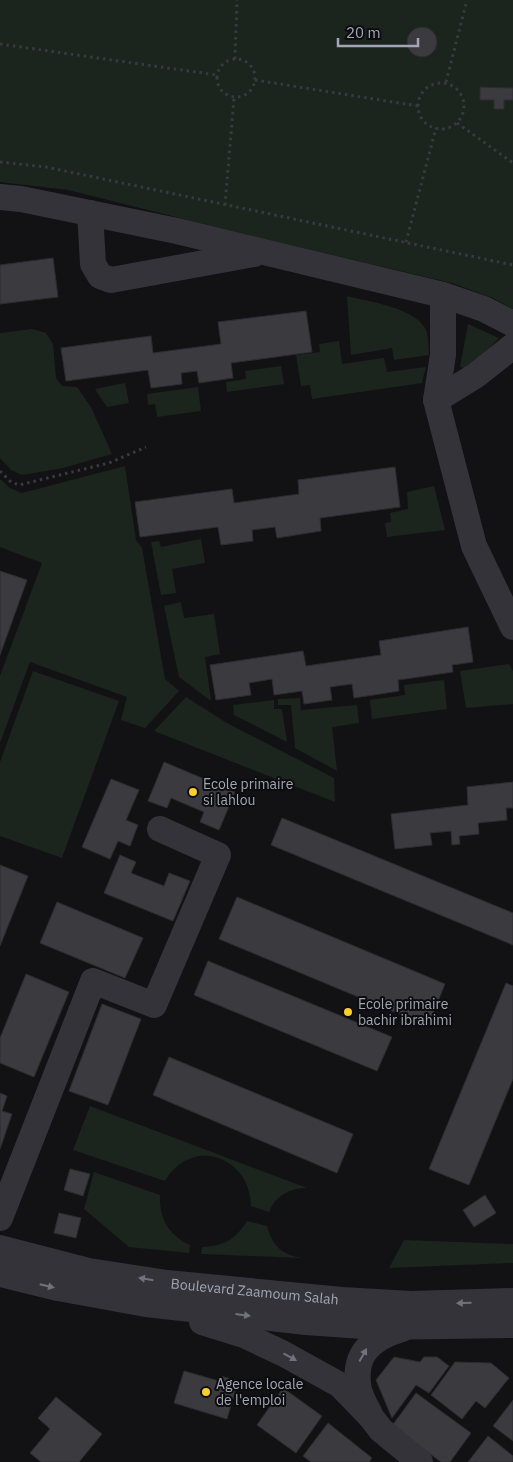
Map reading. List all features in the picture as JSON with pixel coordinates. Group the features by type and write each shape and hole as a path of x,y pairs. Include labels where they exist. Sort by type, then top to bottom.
{"street":[{"path":"0,198 21,199 177,231 443,295 484,309 513,324"},
{"path":"90,213 93,264 100,276 111,280 265,252"},
{"path":"443,295 443,355 436,400 474,546 492,587 513,627"},
{"path":"436,400 475,376 513,346"},
{"path":"0,1218 93,981 154,1005 218,855 160,829"},
{"name":"Boulevard Zaamoum Salah","path":"0,1248 89,1270 167,1283 342,1300 411,1304 513,1301"},
{"name":"Boulevard Zaamoum Salah","path":"0,1274 58,1288 146,1304 306,1322 377,1327 513,1324"},
{"path":"146,1304 244,1335 284,1354 340,1385 381,1430 411,1459"},
{"path":"371,1417 359,1390 358,1370 360,1359 366,1348 378,1338 411,1327"}],"path":[{"path":"235,59 237,0"},
{"path":"446,82 466,0"},
{"path":"0,44 217,75"},
{"path":"235,59 247,62 252,67 255,80 251,91 234,98 228,96 219,88 217,75 223,64 235,59"},
{"path":"255,80 418,106"},
{"path":"439,82 446,82 459,90 465,103 464,110 457,123 444,129 436,128 423,120 418,106 422,92 426,87 439,82"},
{"path":"225,205 234,98"},
{"path":"457,123 513,164"},
{"path":"406,242 436,128"},
{"path":"0,162 46,167 513,265"},
{"path":"0,471 11,482 19,485 109,463 146,447"}],"shaded area":[{"path":"0,0 513,0 513,309 493,298 452,283 68,190 0,182"},
{"path":"347,296 390,306 411,315 425,328 429,355 394,360 392,348 351,355"},
{"path":"468,324 499,338 468,369 460,367"},
{"path":"32,329 46,333 53,344 56,378 62,386 77,387 91,407 112,454 63,468 22,475 11,470 0,458 0,333"},
{"path":"339,341 342,364 384,358 387,372 426,367 422,383 312,399 310,385 301,386 296,355 320,352 319,344"},
{"path":"281,366 284,384 227,392 226,382 246,379 245,371"},
{"path":"125,383 129,403 107,407 95,389"},
{"path":"198,387 201,411 157,417 155,404 148,405 147,394"},
{"path":"125,466 136,540 142,548 165,679 179,691 145,728 121,720 127,697 30,662 0,743 0,676 42,563 0,547 0,479 10,488 22,493"},
{"path":"434,486 445,530 387,537 385,523 391,522 390,513 408,509 407,492"},
{"path":"201,539 205,563 172,569 176,593 161,595 151,542 159,541 161,547"},
{"path":"181,602 184,618 214,614 220,654 205,657 211,701 179,677 164,606"},
{"path":"509,664 513,671 513,704 466,708 460,671"},
{"path":"33,671 119,701 62,858 0,836 0,762"},
{"path":"444,680 447,709 372,719 370,700 405,695 404,685"},
{"path":"186,697 227,723 334,778 335,802 154,731"},
{"path":"300,698 301,710 357,705 359,723 332,727 337,771 295,748 291,705 278,705 278,699"},
{"path":"274,700 274,709 282,709 287,742 234,715 233,705"},
{"path":"90,1106 307,1188 295,1189 284,1194 276,1201 269,1212 251,1206 248,1188 241,1174 230,1164 217,1158 203,1156 189,1159 176,1167 165,1181 73,1150"},
{"path":"94,1172 160,1195 161,1212 167,1225 176,1236 190,1245 189,1253 129,1247 84,1209"},
{"path":"247,1221 267,1226 275,1244 283,1252 302,1258 201,1254 202,1247 228,1241 238,1233"},
{"path":"404,1240 513,1244 513,1263 389,1268"}],"building":[{"path":"422,27 432,32 437,42 432,52 422,57 412,52 407,42 412,32"},
{"path":"480,87 513,88 513,100 504,100 504,109 494,109 494,100 480,100"},
{"path":"53,258 58,297 0,304 0,265"},
{"path":"306,311 312,352 231,363 233,378 199,383 197,371 181,373 182,384 151,388 148,370 66,381 61,348 151,336 153,353 221,344 218,322"},
{"path":"395,467 400,507 320,518 321,531 277,538 275,527 252,530 253,541 221,545 218,527 140,537 135,502 232,489 234,503 299,494 298,480"},
{"path":"0,571 27,580 0,655"},
{"path":"468,627 473,662 452,665 453,672 398,680 399,691 354,698 352,684 330,687 332,700 304,704 302,691 274,695 272,679 249,683 251,695 216,700 210,665 303,651 306,666 381,655 379,641"},
{"path":"164,762 235,792 219,830 200,822 204,812 171,798 167,808 148,801"},
{"path":"111,779 139,790 126,820 138,825 130,846 118,841 110,859 82,847"},
{"path":"513,782 513,808 506,808 507,820 478,823 479,834 459,836 460,844 452,845 451,831 430,833 432,845 395,849 391,814 468,805 467,787"},
{"path":"282,818 513,913 513,945 271,845"},
{"path":"120,855 136,862 131,873 164,886 169,873 190,881 173,921 104,893"},
{"path":"0,865 28,876 0,946"},
{"path":"237,897 445,984 428,1026 219,939"},
{"path":"57,902 143,938 125,978 40,943"},
{"path":"208,961 392,1037 377,1071 194,995"},
{"path":"26,974 69,992 34,1077 0,1063 0,1038"},
{"path":"506,983 513,986 513,1079 469,1185 429,1169"},
{"path":"102,1004 141,1019 108,1105 69,1091"},
{"path":"169,1057 353,1134 337,1173 153,1095"},
{"path":"0,1093 7,1096 2,1111 12,1114 0,1149"},
{"path":"70,1169 90,1174 83,1196 64,1190"},
{"path":"485,1195 496,1213 474,1227 463,1210"},
{"path":"59,1213 81,1218 76,1238 54,1233"},
{"path":"394,1357 420,1362 424,1357 437,1357 449,1366 429,1393 416,1385 392,1418 376,1380"},
{"path":"455,1362 491,1363 509,1378 485,1408 476,1401 462,1419 431,1395"},
{"name":"Agence locale de l'emploi","path":"184,1371 219,1381 221,1376 238,1381 227,1419 174,1403"},
{"path":"283,1388 322,1416 296,1453 257,1425"},
{"path":"416,1393 471,1433 450,1462 441,1462 392,1426"},
{"path":"56,1397 102,1434 79,1462 41,1462 30,1453 50,1429 38,1418"},
{"path":"513,1400 513,1441 493,1426"},
{"path":"328,1423 372,1458 369,1462 311,1462 303,1456"},
{"path":"488,1436 513,1456 513,1462 468,1462"}],"place":[{"name":"Ecole primaire si lahlou","path":"193,792"},
{"name":"Ecole primaire bachir ibrahimi","path":"348,1012"},
{"name":"Agence locale de l'emploi","path":"206,1392"}]}
